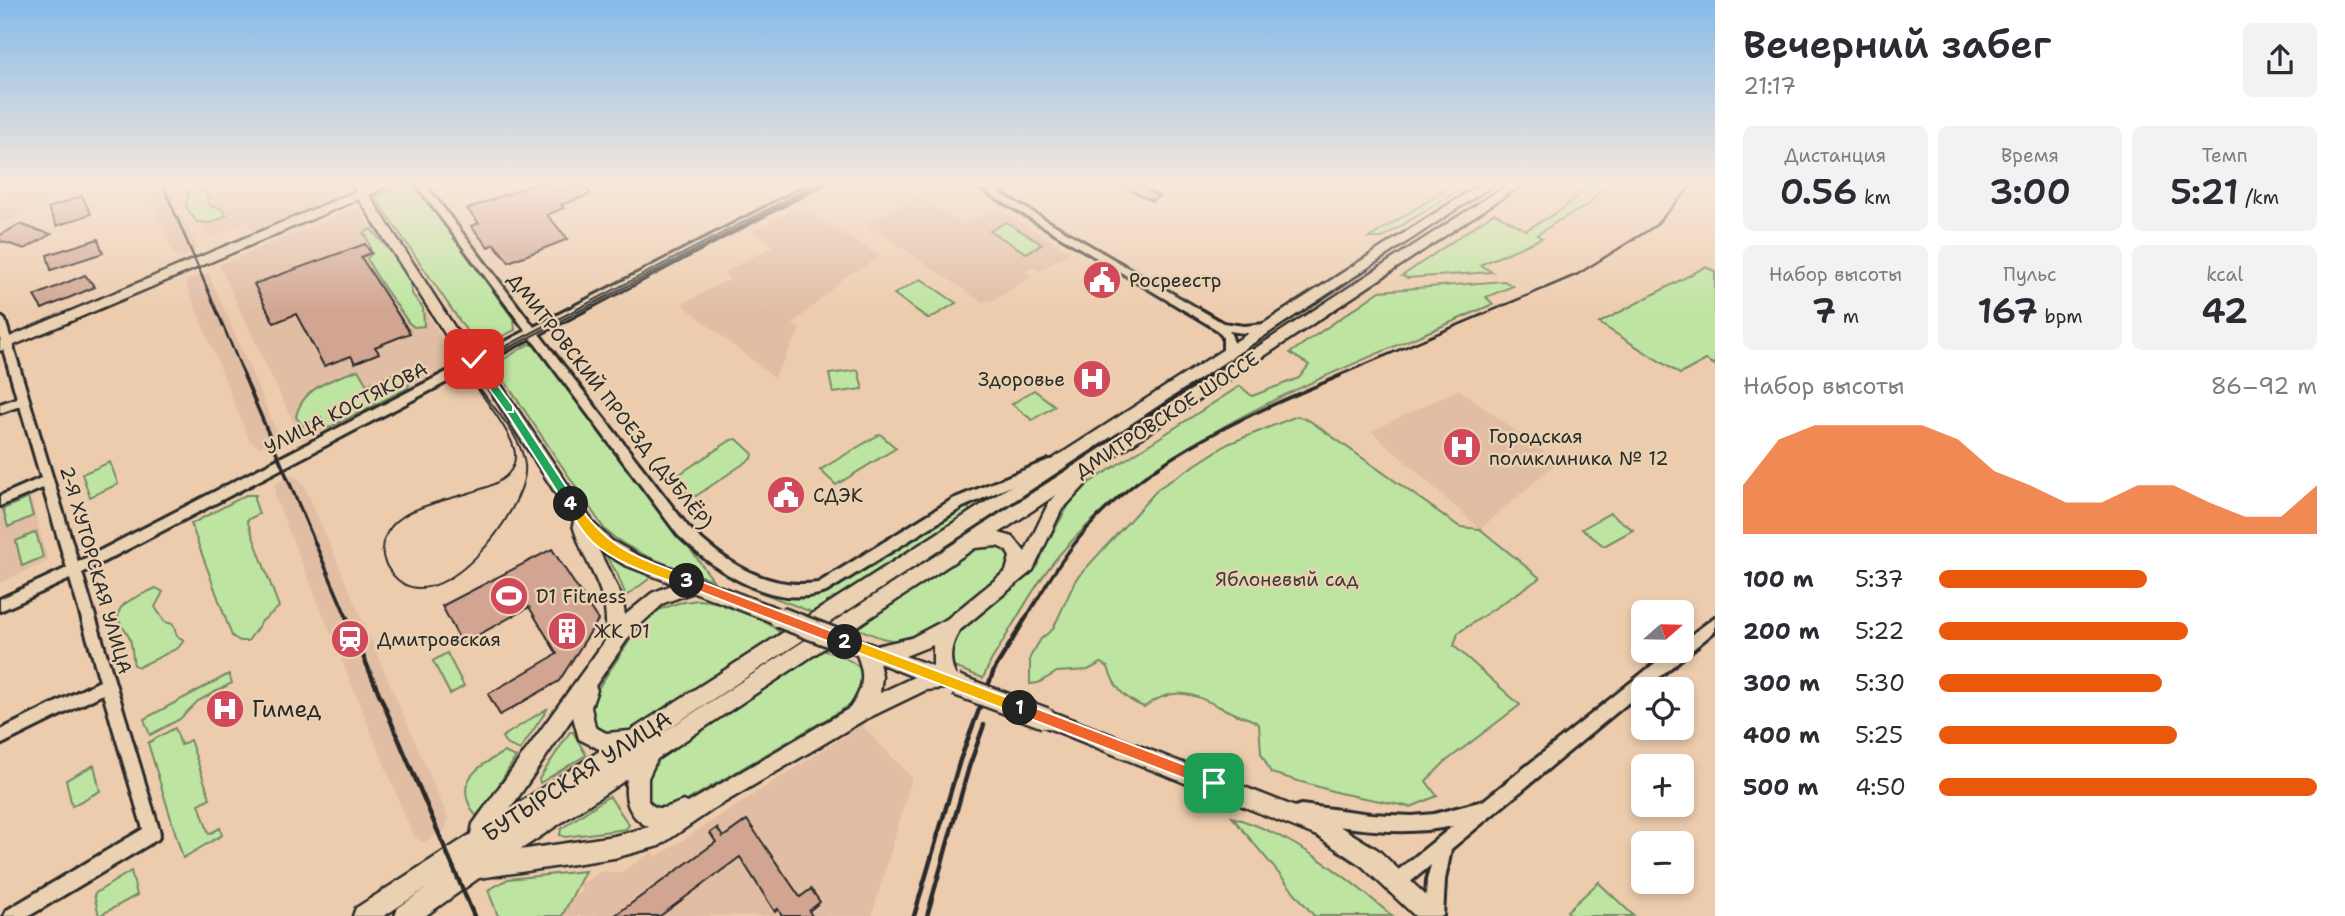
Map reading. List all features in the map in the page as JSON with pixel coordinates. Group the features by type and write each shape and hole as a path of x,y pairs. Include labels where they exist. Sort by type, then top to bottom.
{"main road":[{"path":"4,345 171,275 279,226"},
{"path":"383,226 459,345 477,362 588,529 606,546 631,560 1324,828 1396,882 1433,916"},
{"name":"ДМИТРОВСКОЕ ШОССЕ","path":"792,637 1423,226"},
{"name":"ДМИТРОВСКОЕ ШОССЕ","path":"815,645 1453,226"},
{"path":"864,649 914,646 953,625 1027,565 1034,556 1055,507 1101,459"},
{"path":"575,510 593,558 607,579 617,605 613,644"},
{"path":"956,552 993,538 1009,542 1019,557 1014,576"},
{"path":"471,857 505,800 613,644 648,605 671,592 694,584"},
{"path":"952,683 941,667 939,652 953,625"},
{"name":"БУТЫРСКАЯ УЛИЦА","path":"406,916 471,857 640,735 792,637"},
{"name":"БУТЫРСКАЯ УЛИЦА","path":"364,916 655,751 815,645"},
{"path":"857,713 870,695 874,681 864,649"},
{"path":"593,674 581,706 586,732 604,743 614,745 640,735"},
{"path":"471,857 636,843 659,835 708,801 857,713 926,681 952,683"},
{"path":"655,751 637,774 634,784 635,797 646,813 653,818 663,819 708,801"}],"street":[{"name":"ДМИТРОВСКИЙ ПРОЕЗД (ДУБЛЁР)","path":"452,226 686,534 738,573 787,591 809,591 833,582 958,503 990,487 1067,458"},
{"name":"УЛИЦА КОСТЯКОВА","path":"0,605 75,570 738,226"},
{"path":"1048,226 1220,326 1261,330"},
{"name":"2-Я ХУТОРСКАЯ УЛИЦА","path":"0,320 4,345 25,399 152,834"},
{"path":"1220,326 1228,337 1227,352"},
{"path":"1261,330 1255,337 1260,343 1275,344"},
{"path":"0,409 25,399"},
{"path":"0,501 47,481"},
{"path":"1694,640 1715,623"},
{"path":"1396,882 1443,847 1666,663"},
{"path":"0,738 108,684"},
{"path":"1287,812 1400,825 1443,822 1489,807"},
{"path":"13,916 152,834"},
{"path":"1433,916 1436,880 1443,847"}],"shaded area":[{"path":"161,226 187,226 196,246 194,253 183,257 173,254"},
{"path":"204,226 239,226 209,237"},
{"path":"248,226 266,226 253,231"},
{"path":"313,226 370,226 458,363 302,441 219,265"},
{"path":"763,226 830,226 880,257 844,278 793,324 800,330 774,378 682,304 730,279 723,273 774,246 753,231"},
{"path":"870,226 1026,226 1071,252 1040,271 1032,267 1025,272 1032,276 996,299 982,302"},
{"path":"209,274 278,434 277,440 260,447 250,442 186,284 187,280"},
{"name":"Городская поликлиника № 12","path":"1459,389 1558,462 1480,529 1371,431"},
{"path":"292,476 304,485 448,818 446,829 423,843 413,835 275,497 275,484"},
{"path":"30,495 48,561 0,583 0,508"},
{"path":"862,725 912,778 872,916 547,916 582,892 580,885 602,871 619,873 653,852 656,857"}],"green space":[{"path":"395,226 445,226 514,320 515,330 487,344 472,339"},
{"path":"999,226 1012,226 1042,244 1026,253 990,231"},
{"path":"1388,226 1401,226 1382,238 1369,238"},
{"path":"1475,226 1518,226 1526,230 1533,226 1551,226 1537,235 1542,238 1480,265 1492,272 1407,278 1402,276"},
{"path":"371,229 399,261 411,284 412,294 423,308 424,326 414,327 408,322 371,266 367,258 372,254 367,237 363,233"},
{"path":"1705,267 1715,271 1715,365 1706,360 1680,374 1599,323"},
{"path":"921,279 956,303 929,319 894,294"},
{"path":"1504,281 1513,286 1486,297 1493,304 1261,406 1153,471 1104,510 1060,554 1024,606 983,678 954,667 950,662 950,641 1029,574 1074,496 1089,483 1240,386 1252,396 1299,378 1309,365 1290,353 1380,291"},
{"path":"529,344 541,348 713,580 642,554 605,530 498,371 499,362"},
{"path":"358,370 367,385 393,374 411,375 408,388 326,429 321,417 303,426 296,417 305,398 320,386"},
{"path":"858,370 863,389 833,393 829,374"},
{"path":"1034,390 1055,406 1032,420 1012,404"},
{"name":"Яблоневый сад","path":"1297,416 1310,421 1460,527 1480,529 1540,578 1458,633 1454,646 1520,705 1445,762 1426,781 1437,796 1411,807 1339,793 1271,773 1261,753 1259,724 1256,722 1189,695 1169,695 1144,707 1121,692 1108,667 1101,663 1088,670 1057,672 1038,683 1030,684 1030,657 1041,639 1053,629 1076,579 1159,488 1228,444"},
{"path":"880,434 896,448 836,485 820,470"},
{"path":"737,439 753,454 752,458 696,496 689,495 674,482 675,477 731,440"},
{"path":"110,462 118,484 90,497 82,474"},
{"path":"246,495 256,495 254,499 259,514 247,520 279,607 262,621 248,641 240,641 232,636 191,524"},
{"path":"28,498 33,516 8,527 3,509"},
{"path":"962,506 969,508 969,514 814,613 749,588 799,597 816,595"},
{"path":"1610,513 1633,530 1604,546 1582,529"},
{"path":"36,532 43,557 22,566 16,541"},
{"path":"984,544 1009,547 1012,564 945,622 915,638 902,641 884,639 856,628"},
{"path":"604,553 653,576 626,596 617,573"},
{"path":"156,588 163,592 155,607 165,622 173,624 177,636 184,640 178,648 139,667 134,665 130,640 118,616 129,601"},
{"path":"698,600 720,603 743,611 782,634 632,730 620,734 599,731 590,723 591,699 640,625 659,610"},
{"path":"822,650 848,660 863,672 867,678 857,701 671,810 666,812 647,805 642,778 654,763"},
{"path":"447,653 464,686 450,694 433,661"},
{"path":"229,674 232,683 198,701 180,719 150,735 144,719"},
{"path":"548,708 520,750 506,744 502,737"},
{"path":"175,728 181,745 190,740 210,798 199,804 209,834 220,828 222,835 183,858 148,743"},
{"path":"570,732 573,732 586,755 540,783 539,779"},
{"path":"504,752 516,757 486,805 476,816 466,794 470,778 484,764"},
{"path":"94,765 100,791 72,806 66,780"},
{"path":"610,797 629,825 626,829 565,837 560,835 561,829"},
{"path":"1232,817 1276,835 1317,858 1392,916 1314,916"},
{"path":"131,871 137,895 99,916 94,894"},
{"path":"585,871 562,916 498,916 488,890 508,879"},
{"path":"1599,882 1634,916 1572,916 1567,911"}],"building":[{"path":"17,226 51,234 25,249 0,241 0,235"},
{"path":"471,226 556,226 568,239 509,262 494,244 488,247"},
{"path":"98,239 103,253 51,270 47,255"},
{"path":"365,244 371,253 361,257 410,333 375,347 379,353 355,363 351,356 324,366 296,314 274,323 254,284"},
{"path":"85,275 95,287 42,309 34,296"},
{"name":"ЖК D1","path":"552,549 598,620 559,681 500,715 488,694 557,654 529,607 462,644 442,606"},
{"path":"747,820 800,897 811,889 820,902 809,911 812,916 782,916 778,909 775,912 740,857 660,916 614,916 716,842 710,833 717,828 723,837"}],"tram line":[{"path":"736,226 478,361 470,378 510,438 515,456 510,472 497,482 432,503 394,523 384,540 383,548 384,560 390,571 408,586 430,587 453,576 496,534 512,508 522,484 525,465 523,454 505,422 476,383 475,376 482,362 742,226"}],"railway":[{"path":"180,226 245,377"},
{"path":"1335,377 1578,274 1655,226"},
{"path":"244,376 347,618"},
{"path":"1026,618 1058,566 1086,529 1150,472 1211,435 1340,376"},
{"path":"346,616 474,916"},
{"path":"914,916 960,760 994,670 1027,616"},
{"path":"927,916 969,767 984,725"}],"place":[{"name":"Росреестр","path":"1102,280"},
{"name":"Здоровье","path":"1092,379"},
{"name":"Городская поликлиника № 12","path":"1462,447"},
{"name":"СДЭК","path":"786,495"},
{"name":"D1 Fitness","path":"509,596"},
{"name":"ЖК D1","path":"567,631"},
{"name":"Дмитровская","path":"350,639"},
{"name":"Гимед","path":"225,709"}],"route":[{"path":"474,359 480,364 588,529 606,546 631,560 1214,783"}]}
